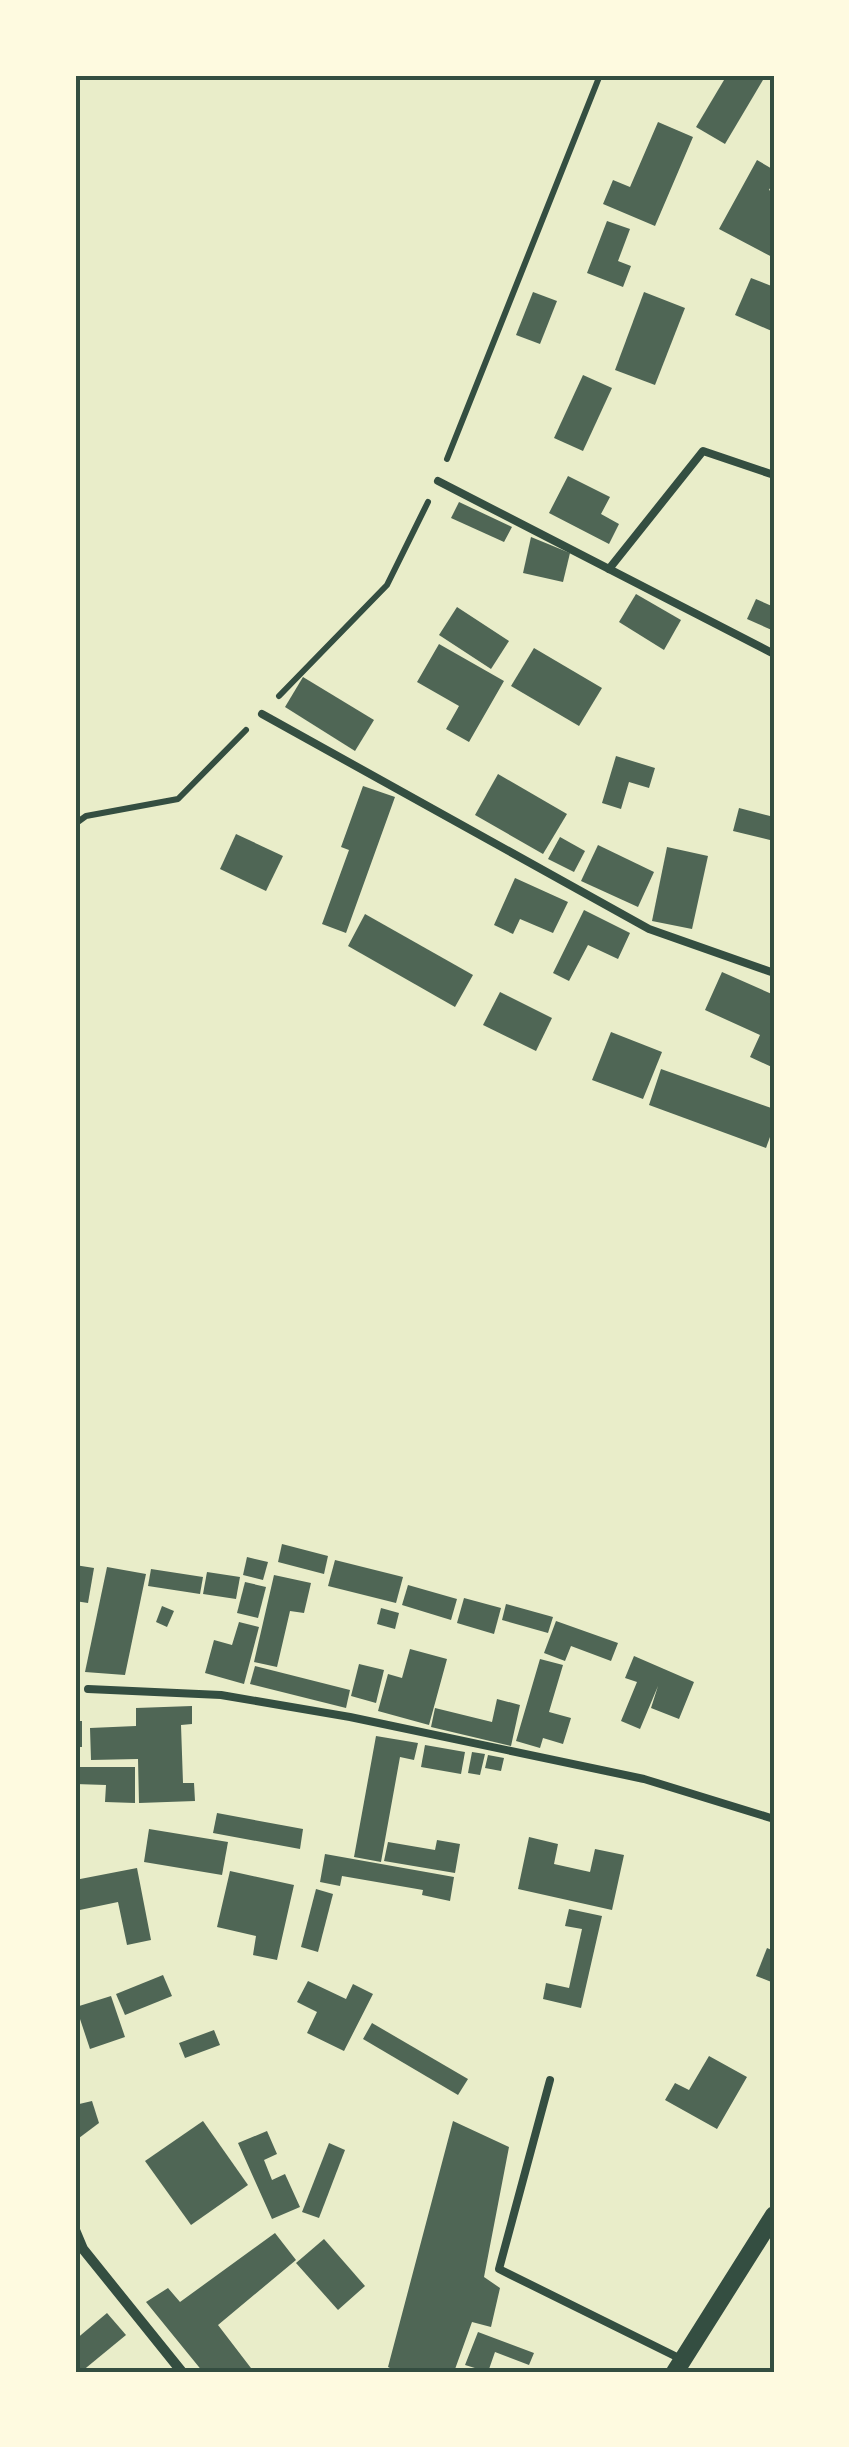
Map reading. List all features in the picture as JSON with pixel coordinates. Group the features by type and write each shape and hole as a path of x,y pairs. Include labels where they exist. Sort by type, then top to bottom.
{"street":[{"path":"679,2366 774,2214"},
{"path":"75,2230 83,2249 182,2372"}],"lane":[{"path":"609,569 703,451 774,475"},
{"path":"438,480 774,654"},
{"path":"262,714 649,930 774,972"},
{"path":"88,1689 222,1696 350,1717 644,1780 774,1819"},
{"path":"550,2080 499,2269 679,2366"}],"path":[{"path":"75,824 86,816 178,799 387,585 438,480 600,75"}],"building":[{"path":"727,75 766,75 725,144 696,127"},
{"path":"658,122 693,137 655,226 603,204 613,180 630,187"},
{"path":"757,160 774,170 769,190 774,193 774,258 719,229"},
{"path":"607,221 630,229 618,261 631,266 623,287 587,273"},
{"path":"751,278 774,287 774,332 735,315"},
{"path":"533,292 557,301 540,344 516,335"},
{"path":"644,292 685,308 655,385 615,370"},
{"path":"583,375 612,388 583,451 554,438"},
{"path":"568,476 610,497 601,514 619,524 609,544 549,513"},
{"path":"459,502 512,527 504,542 451,518"},
{"path":"531,537 570,553 563,582 523,573"},
{"path":"636,594 681,620 664,650 619,622"},
{"path":"756,599 774,607 774,631 747,619"},
{"path":"457,607 509,641 491,669 439,635"},
{"path":"439,644 504,681 469,742 446,729 459,706 417,682"},
{"path":"534,648 602,688 579,726 511,686"},
{"path":"303,677 374,720 355,751 285,707"},
{"path":"616,756 655,768 649,788 629,782 621,809 602,803"},
{"path":"498,774 567,814 543,854 475,815"},
{"path":"363,786 395,797 346,933 322,924 349,850 341,847"},
{"path":"739,808 774,817 774,841 733,831"},
{"path":"236,834 283,856 266,891 220,869"},
{"path":"560,837 585,851 574,872 548,859"},
{"path":"598,845 654,872 638,907 581,881"},
{"path":"667,847 708,856 692,929 652,921"},
{"path":"515,878 568,902 553,933 520,919 513,934 494,925"},
{"path":"584,910 630,933 618,959 588,945 569,981 553,973"},
{"path":"365,914 473,975 455,1007 348,946"},
{"path":"722,972 774,995 774,1068 750,1057 760,1035 705,1010"},
{"path":"500,992 552,1018 536,1051 483,1025"},
{"path":"611,1032 662,1052 643,1099 592,1080"},
{"path":"661,1069 774,1109 774,1126 766,1148 649,1105"},
{"path":"282,1544 328,1556 324,1574 278,1562"},
{"path":"247,1557 268,1562 263,1580 243,1575"},
{"path":"335,1560 403,1577 396,1603 328,1586"},
{"path":"75,1565 94,1568 88,1603 75,1601"},
{"path":"107,1567 146,1574 125,1675 85,1672"},
{"path":"151,1569 203,1577 200,1594 148,1586"},
{"path":"207,1572 240,1577 236,1599 203,1594"},
{"path":"274,1575 311,1583 304,1613 290,1611 277,1667 254,1662"},
{"path":"245,1582 266,1587 258,1618 237,1613"},
{"path":"408,1585 457,1599 451,1620 402,1605"},
{"path":"464,1598 501,1608 494,1634 457,1623"},
{"path":"506,1604 553,1617 548,1633 502,1620"},
{"path":"162,1606 174,1611 167,1627 156,1622"},
{"path":"381,1608 399,1613 395,1629 377,1624"},
{"path":"556,1621 618,1643 611,1661 571,1646 565,1661 544,1653"},
{"path":"239,1622 259,1627 244,1684 205,1673 214,1640 232,1645"},
{"path":"410,1649 447,1659 429,1725 378,1711 388,1674 402,1678"},
{"path":"634,1656 694,1682 679,1719 651,1708 658,1686 640,1729 621,1721 637,1682 625,1678"},
{"path":"540,1659 563,1665 549,1712 571,1718 563,1744 543,1738 540,1748 516,1741"},
{"path":"359,1664 384,1670 376,1703 351,1696"},
{"path":"255,1666 350,1690 346,1708 250,1684"},
{"path":"497,1699 520,1705 511,1746 431,1727 435,1708 492,1722"},
{"path":"192,1706 192,1724 181,1725 183,1783 194,1783 195,1801 139,1803 138,1759 91,1760 90,1728 136,1726 136,1708"},
{"path":"75,1721 82,1721 82,1747 75,1747"},
{"path":"376,1736 418,1743 414,1760 400,1757 381,1862 354,1857"},
{"path":"425,1745 465,1752 461,1774 421,1767"},
{"path":"472,1752 485,1754 480,1775 468,1773"},
{"path":"488,1755 504,1758 501,1771 485,1768"},
{"path":"75,1767 135,1767 135,1803 105,1802 106,1785 75,1784"},
{"path":"217,1813 303,1829 300,1849 213,1833"},
{"path":"149,1829 228,1842 222,1875 144,1862"},
{"path":"529,1837 558,1844 554,1864 590,1872 595,1849 624,1855 612,1910 518,1889"},
{"path":"437,1840 460,1844 455,1873 384,1861 388,1842 435,1850"},
{"path":"325,1854 454,1877 450,1901 422,1895 423,1890 342,1876 340,1886 320,1882"},
{"path":"137,1868 151,1940 127,1945 118,1902 75,1911 75,1880"},
{"path":"230,1871 294,1885 277,1960 253,1955 256,1936 217,1927"},
{"path":"316,1889 333,1894 318,1952 301,1947"},
{"path":"569,1909 602,1916 581,2008 543,1999 546,1983 569,1988 582,1929 565,1926"},
{"path":"767,1948 774,1951 774,1983 756,1976"},
{"path":"163,1975 172,1996 125,2015 116,1994"},
{"path":"308,1981 346,1999 353,1984 373,1994 344,2051 307,2033 317,2012 297,2002"},
{"path":"111,1996 125,2037 90,2049 76,2007"},
{"path":"372,2023 468,2079 458,2095 363,2039"},
{"path":"214,2030 220,2045 185,2058 179,2043"},
{"path":"709,2056 747,2077 717,2129 665,2100 675,2083 689,2090"},
{"path":"92,2101 99,2123 75,2141 75,2105"},
{"path":"203,2121 248,2185 191,2225 145,2161"},
{"path":"453,2121 509,2147 484,2277 500,2288 491,2327 472,2322 454,2372 398,2372 388,2367"},
{"path":"267,2131 277,2154 264,2160 272,2180 285,2174 300,2207 272,2219 238,2143"},
{"path":"329,2143 345,2150 319,2218 302,2212"},
{"path":"275,2233 296,2260 218,2325 254,2372 203,2372 146,2302 168,2288 180,2302"},
{"path":"324,2239 365,2286 338,2310 296,2263"},
{"path":"107,2313 126,2335 81,2372 75,2372 75,2340"},
{"path":"478,2332 534,2353 529,2365 495,2352 488,2372 465,2365"}]}
